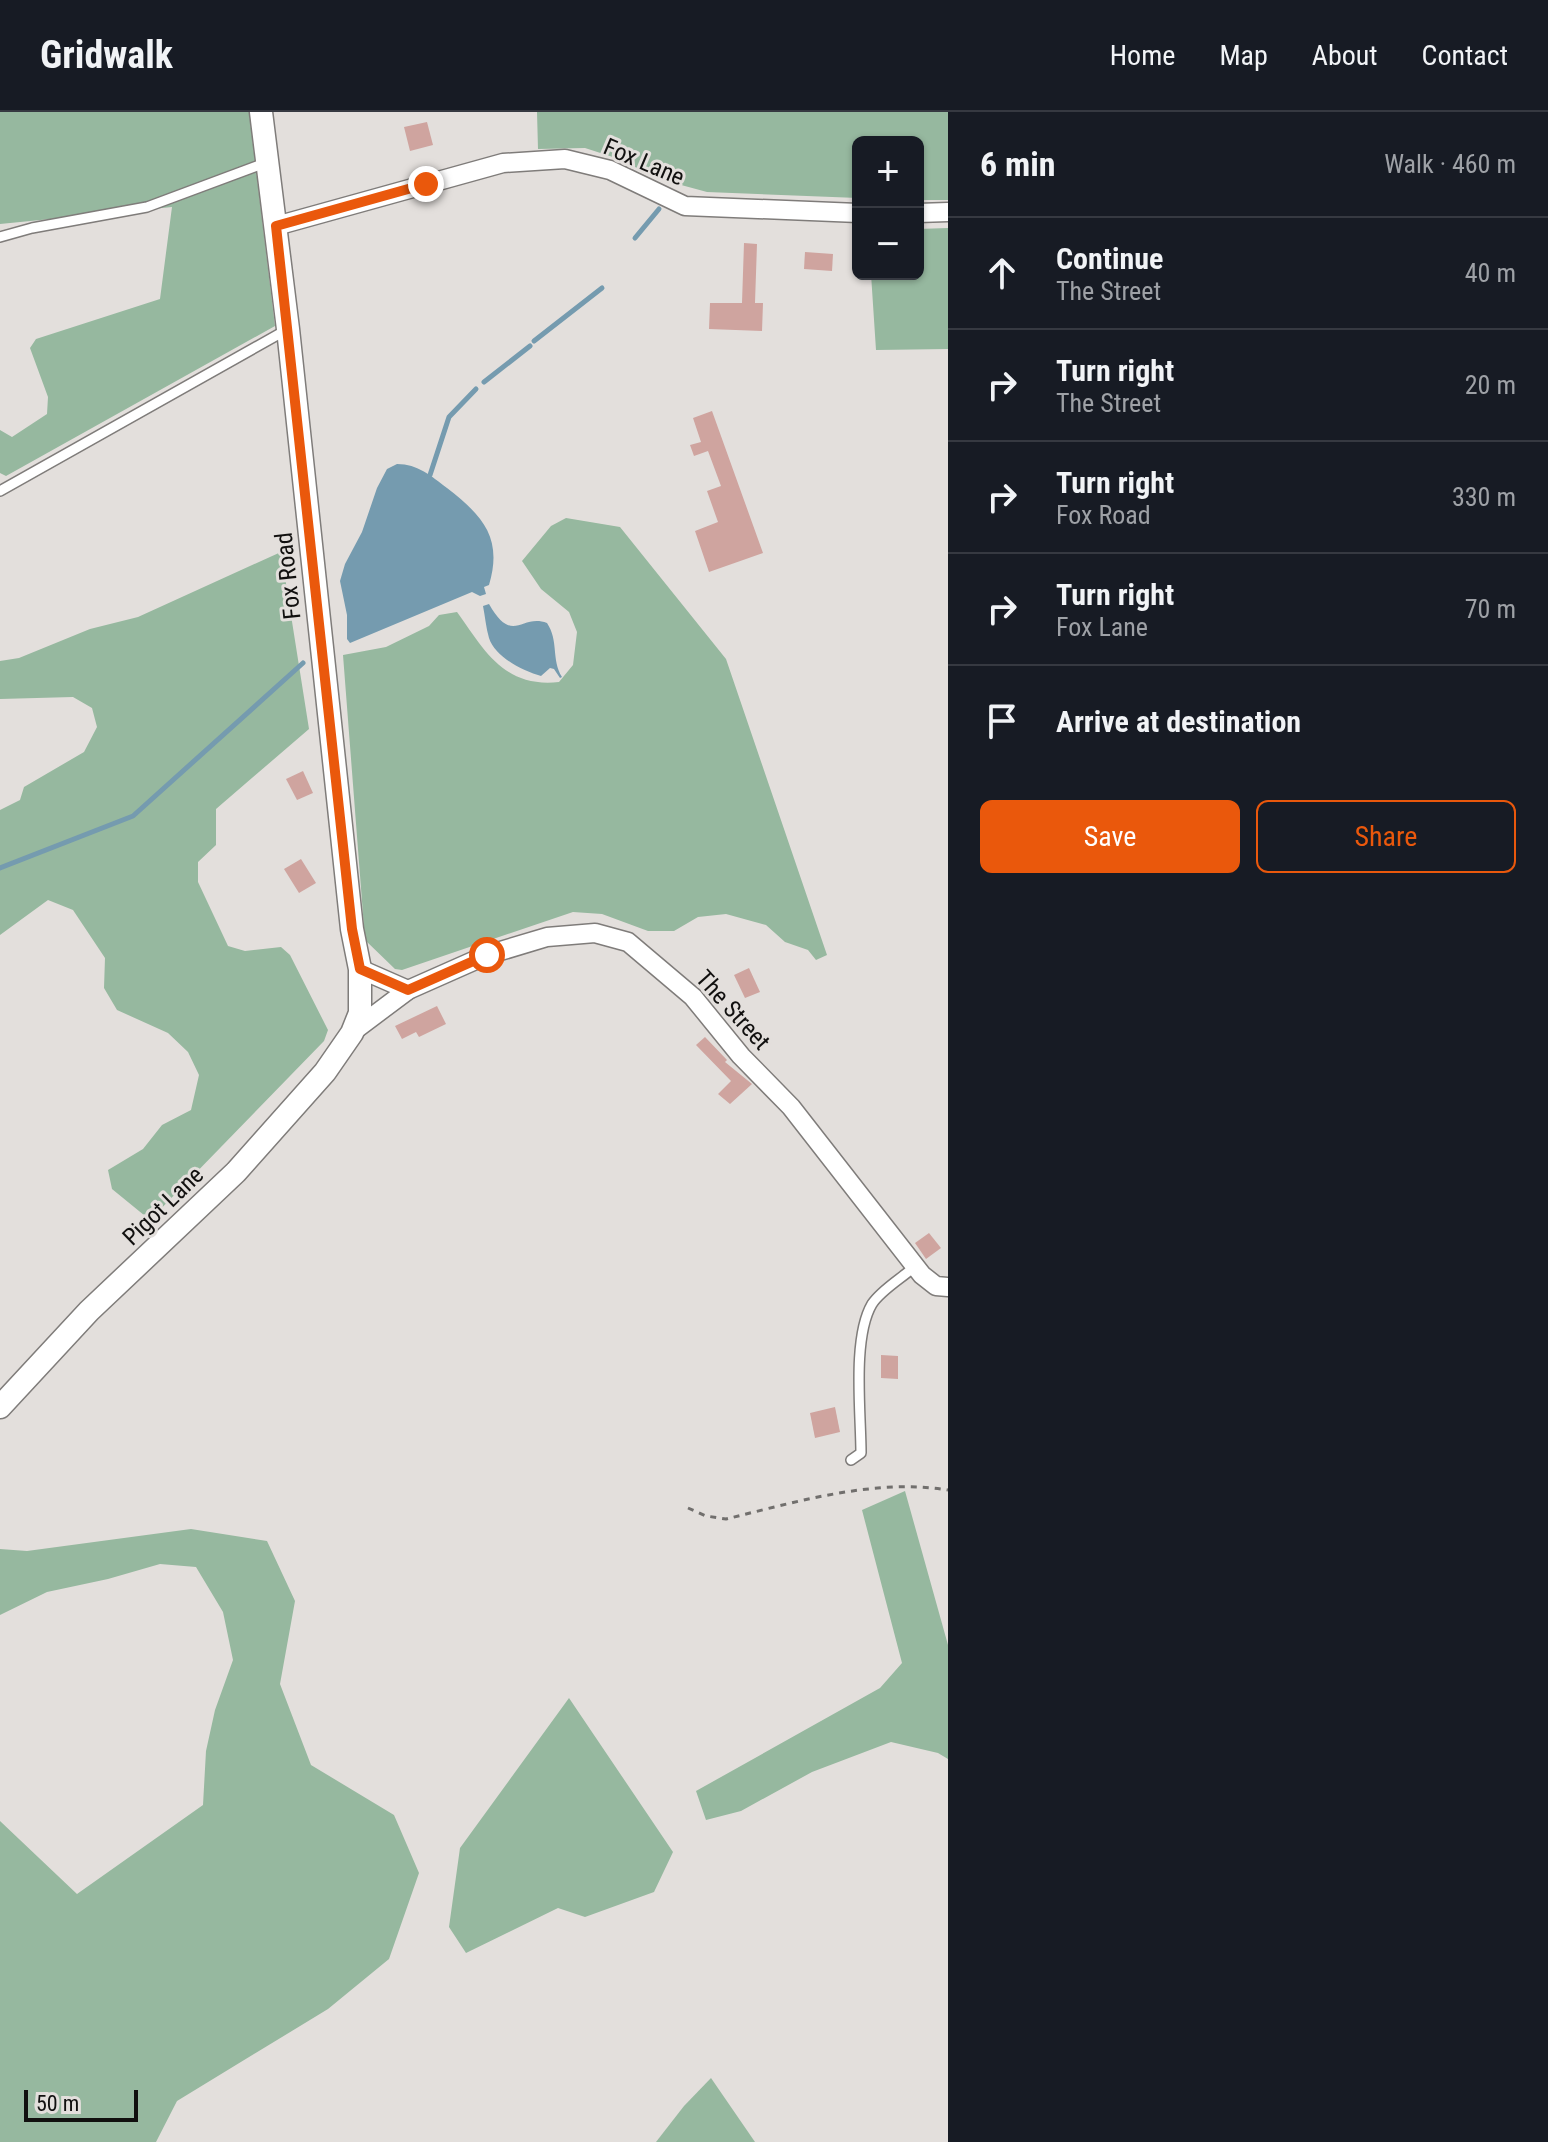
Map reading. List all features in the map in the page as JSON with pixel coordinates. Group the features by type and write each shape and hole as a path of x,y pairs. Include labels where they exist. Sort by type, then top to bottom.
{"street":[{"name":"Fox Road","path":"261,112 288,329 350,914 360,969 360,1013 352,1033"},
{"name":"Fox Lane","path":"276,226 503,163 565,159 610,170 685,206 852,213"},
{"path":"924,213 948,212"},
{"name":"The Street","path":"352,1033 408,990 487,955 547,937 595,933 628,942 693,997 741,1056 791,1107 914,1267 936,1286 948,1287"},
{"path":"360,969 408,990"},
{"name":"Pigot Lane","path":"0,1407 89,1311 236,1172 325,1072 352,1033"}],"lane":[{"path":"0,237 32,228 147,207 268,161"},
{"path":"0,491 288,329"},
{"path":"851,1460 861,1453 860,1344 865,1323 873,1302 914,1267"}],"path":[{"path":"688,1508 706,1516 726,1519 862,1491 906,1486 948,1490"}],"green space":[{"path":"0,112 249,112 275,326 6,476 0,473 0,430 12,437 47,414 48,397 30,348 36,339 160,299 172,207 0,224"},
{"path":"537,112 948,112 948,200 924,200 924,136 852,136 852,198 707,192 659,179 619,159 585,148 538,149"},
{"path":"948,228 948,349 876,350 871,280 924,280 924,229"},
{"path":"566,518 620,527 726,659 827,955 816,960 808,950 785,942 766,925 726,914 698,917 674,931 648,931 602,914 573,912 402,970 395,969 365,940 343,655 386,647 429,626 439,615 457,612 487,653 510,673 540,682 559,682 573,665 577,632 569,612 541,589 522,561 551,526"},
{"path":"281,552 309,729 216,809 216,845 198,862 198,882 228,946 245,951 281,947 290,955 328,1030 324,1041 150,1220 112,1189 108,1170 143,1149 162,1125 191,1110 199,1075 188,1052 168,1033 117,1010 104,988 105,958 73,910 48,900 0,935 0,810 20,800 24,787 84,752 97,727 92,708 73,697 0,699 0,661 19,658 90,629 138,617"},
{"path":"905,1491 948,1645 948,1759 938,1753 891,1742 812,1772 741,1811 706,1820 696,1791 880,1688 902,1663 862,1510"},
{"path":"191,1529 267,1541 295,1601 280,1684 311,1765 394,1815 419,1873 389,1959 328,2009 177,2101 156,2142 0,2142 0,1821 77,1894 203,1805 206,1751 215,1710 233,1660 223,1612 196,1567 160,1564 47,1592 0,1615 0,1549 27,1551"},
{"path":"569,1698 673,1852 654,1892 585,1917 558,1908 466,1953 449,1927 460,1848"},
{"path":"711,2078 755,2142 656,2142 684,2106"}],"water":[{"path":"397,464 418,468 430,475 460,498 480,519 487,529 493,554 489,585 484,587 486,594 480,596 472,592 350,643 340,581 377,488 387,469"},
{"path":"489,604 497,616 511,626 538,621 547,623 562,677 550,668 541,676 534,674 518,667 497,651 486,626 483,606"}],"building":[{"path":"427,122 433,145 410,151 404,127"},
{"path":"744,243 757,244 755,303 763,303 762,331 709,329 710,303 742,303"},
{"path":"805,252 833,254 832,271 804,269"},
{"path":"712,411 763,553 709,572 695,531 718,522 707,491 721,486 708,451 694,456 690,445 701,442 693,418"},
{"path":"303,771 313,793 297,800 286,779"},
{"path":"301,859 316,883 299,893 284,869"},
{"path":"749,968 760,992 745,998 734,975"},
{"path":"437,1006 446,1024 419,1037 416,1032 402,1039 395,1026"},
{"path":"705,1037 727,1060 725,1062 752,1084 730,1104 718,1094 731,1081 696,1045"},
{"path":"929,1233 941,1248 926,1259 915,1243"},
{"path":"881,1355 898,1356 898,1379 881,1378"},
{"path":"835,1407 840,1432 815,1438 810,1413"}],"waterway":[{"path":"635,238 659,209"},
{"path":"534,341 602,288"},
{"path":"484,382 530,346"},
{"path":"430,475 449,417 476,389"},
{"path":"0,868 133,816 303,663"}],"route":[{"path":"426,184 276,226 352,929 360,969 408,990 487,955"}]}
